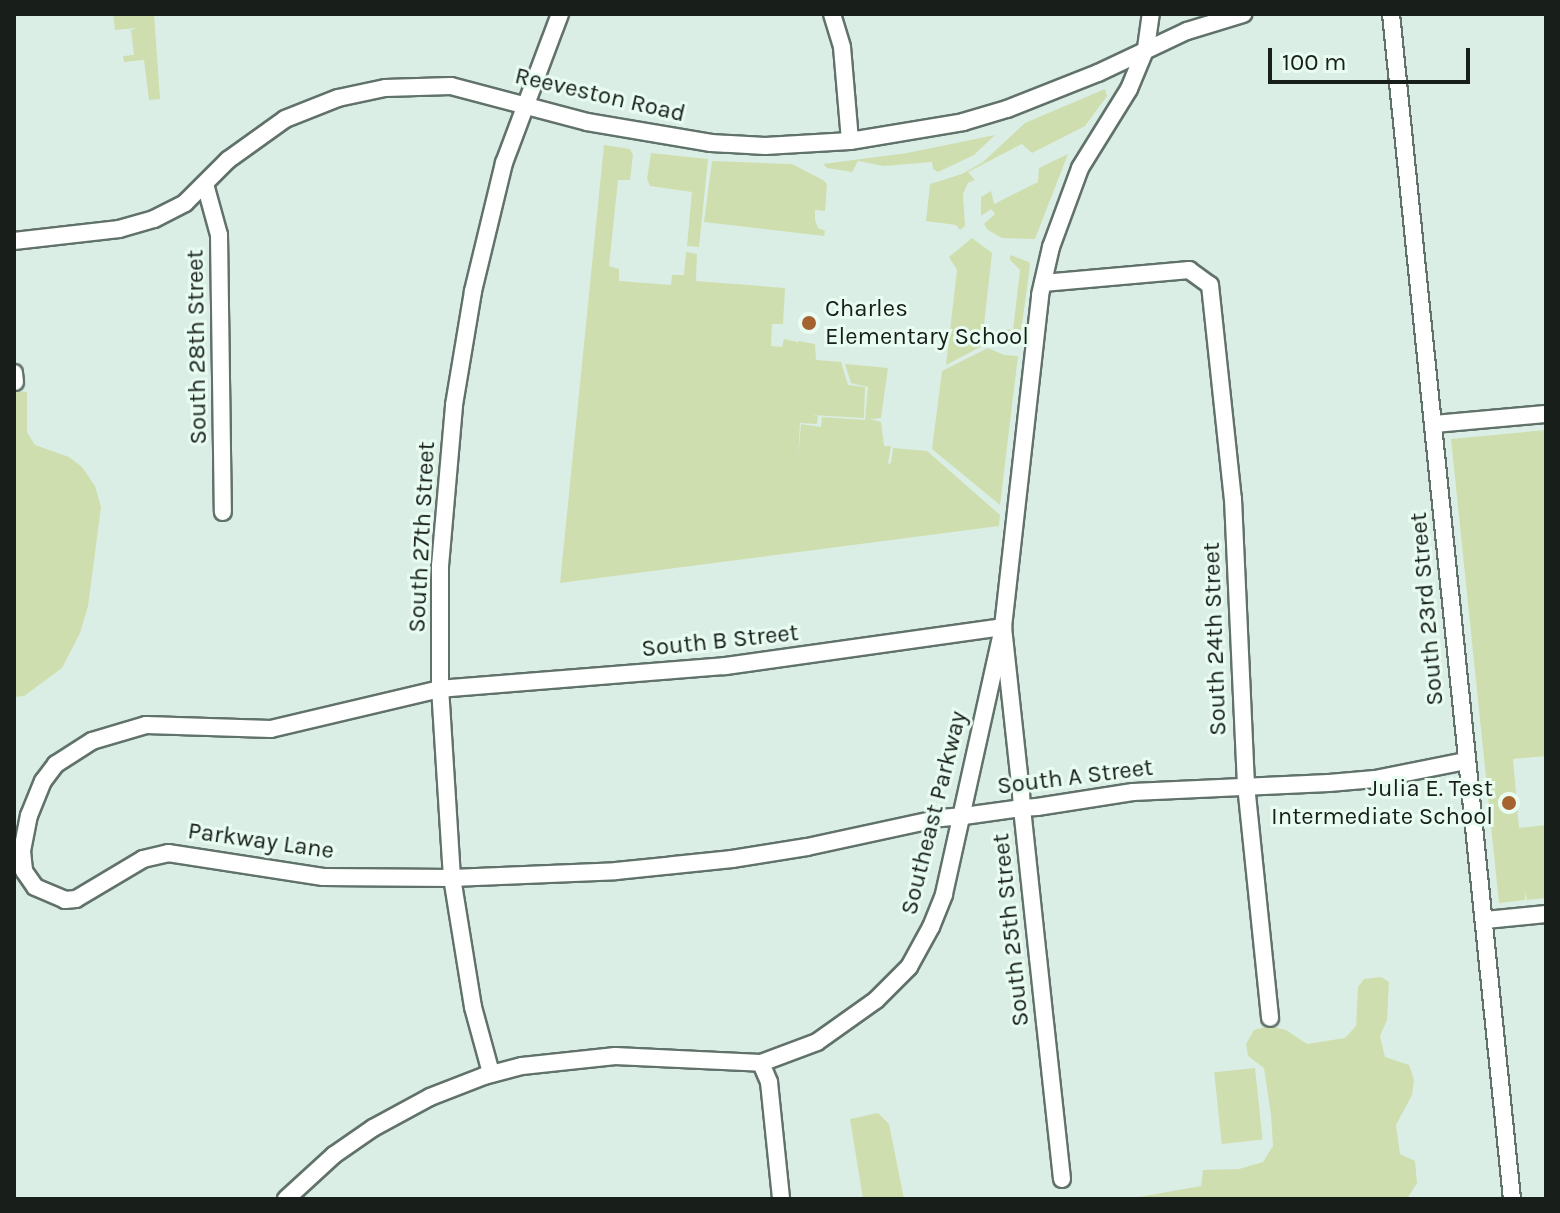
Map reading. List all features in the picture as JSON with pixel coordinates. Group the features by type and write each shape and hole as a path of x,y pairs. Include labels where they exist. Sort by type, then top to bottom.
{"street":[{"name":"South 27th Street","path":"491,1073 473,1007 452,878 440,689 440,566 454,405 473,291 504,163 560,14"},
{"path":"832,14 842,47 850,141"},
{"path":"1146,48 1151,14"},
{"name":"Reeveston Road","path":"14,241 119,229 154,219 185,203 228,160 276,125 338,98 385,88 451,86 527,103 587,122 711,143 765,146 850,141 963,122 1007,109 1098,73 1187,31 1243,14"},
{"name":"South 23rd Street","path":"1391,14 1466,761 1486,920 1512,1199"},
{"name":"Southeast Parkway","path":"286,1199 334,1155 379,1124 430,1097 491,1073 522,1066 615,1056 761,1063 827,1035 876,1000 909,967 931,927 944,894 964,816 1003,627 1043,283 1051,247 1080,168 1129,89 1146,48"},
{"name":"South 28th Street","path":"205,184 219,235 223,512"},
{"name":"South 24th Street","path":"1043,283 1189,270 1207,281 1213,296 1233,499 1246,785 1270,1018"},
{"path":"1434,424 1546,414"},
{"name":"South B Street","path":"440,689 725,666 1003,627"},
{"name":"South 25th Street","path":"1003,627 1062,1179"},
{"name":"Parkway Lane","path":"440,689 271,729 146,725 103,736 56,764 43,781 29,815 22,861 35,887 65,900 76,899 143,859 168,853 323,877 452,878"},
{"name":"South A Street","path":"452,878 616,871 732,859 964,816 1133,792 1373,779 1466,761"},
{"path":"1486,920 1546,914"},
{"path":"761,1063 769,1082 781,1199"}],"green space":[{"path":"113,14 154,14 160,99 149,100 144,60 124,62 123,56 134,55 131,30 137,28 115,30"},
{"path":"1105,89 1107,96 1085,126 1032,153 1022,144 968,172 975,180 968,183 963,194 965,226 960,230 956,225 926,221 930,184 962,174 983,162 1025,123"},
{"path":"995,135 974,155 938,172 933,169 932,162 884,166 858,161 852,172 827,168 823,164 907,153"},
{"path":"604,145 630,149 633,155 630,180 618,180 609,266 619,269 619,281 671,285 672,275 684,275 686,252 697,254 696,281 785,288 783,324 772,324 771,346 782,347 784,339 797,342 797,346 798,341 815,344 816,360 841,362 848,385 865,387 864,418 811,415 818,416 817,424 800,423 798,458 801,424 821,427 822,417 865,420 868,387 851,383 845,364 888,368 881,418 870,419 881,422 884,446 891,446 888,464 891,463 893,448 927,451 1000,515 999,526 560,583"},
{"path":"651,153 708,159 699,247 687,246 692,192 650,186 647,179"},
{"path":"1068,154 1035,239 1002,238 988,230 984,224 995,214 991,209 981,216 981,197 991,191 994,204 1038,182 1039,168"},
{"path":"712,161 792,164 823,180 827,184 825,211 815,210 815,220 818,228 825,231 824,236 704,222"},
{"path":"972,238 992,253 983,334 986,344 946,365 957,270 949,257"},
{"path":"1010,255 1029,262 1030,266 1019,346 1006,345 1006,329 1013,330 1020,270 1010,260"},
{"path":"988,348 1004,355 1018,356 1000,505 932,449 942,371"},
{"path":"14,391 27,392 27,432 35,445 69,457 82,467 95,486 101,507 88,606 80,633 62,668 24,696 14,697"},
{"path":"1546,430 1546,756 1513,759 1519,828 1546,825 1546,898 1527,900 1525,892 1525,900 1499,903 1451,439"},
{"path":"1381,977 1389,982 1387,1020 1380,1036 1385,1057 1409,1065 1414,1080 1412,1095 1396,1125 1400,1154 1415,1161 1417,1183 1407,1199 1128,1199 1201,1186 1203,1170 1239,1169 1263,1162 1273,1146 1271,1115 1264,1068 1248,1056 1246,1044 1254,1030 1269,1026 1286,1030 1307,1044 1345,1038 1356,1026 1358,987 1364,979"},
{"path":"1255,1068 1263,1140 1222,1144 1214,1072"},
{"path":"878,1113 889,1124 904,1199 863,1199 850,1119"}],"place":[{"name":"Charles Elementary School","path":"809,323"},
{"name":"Julia E. Test Intermediate School","path":"1509,803"}]}
